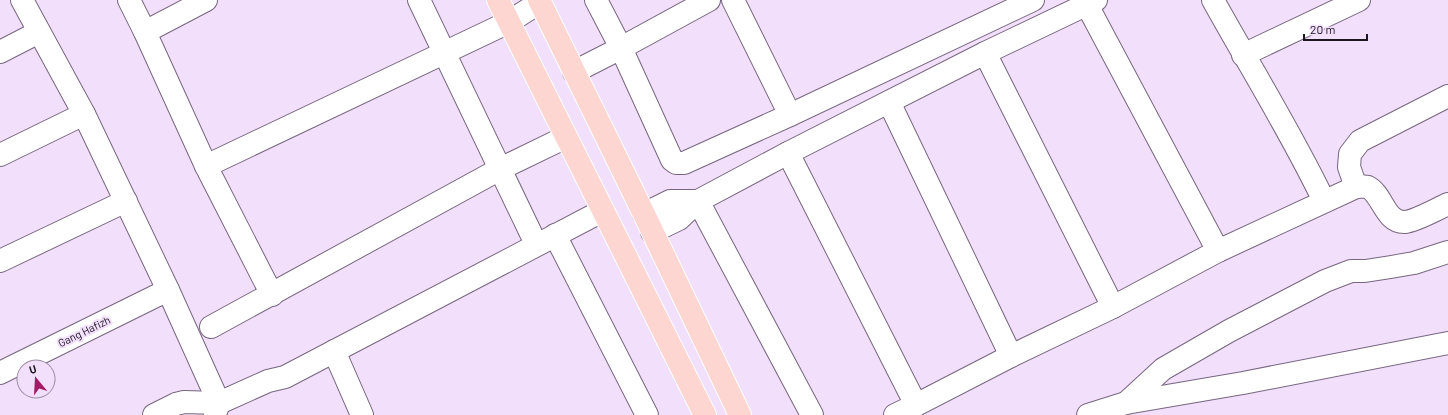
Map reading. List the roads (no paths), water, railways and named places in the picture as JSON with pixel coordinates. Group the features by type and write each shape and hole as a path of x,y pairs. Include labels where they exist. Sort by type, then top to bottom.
{"main road":[{"path":"498,0 705,415"},
{"path":"540,1 740,415"}],"street":[{"path":"22,0 84,114 126,201 168,290 217,409"},
{"path":"129,0 206,166 272,295"},
{"path":"145,32 206,0"},
{"path":"419,0 536,244"},
{"path":"596,0 621,48 672,160 676,163 684,163 790,115 1034,0"},
{"path":"574,72 709,0"},
{"path":"733,0 790,115"},
{"path":"1213,0 1303,159 1324,201"},
{"path":"1243,55 1359,0"},
{"path":"206,166 509,22 540,1"},
{"path":"648,223 670,201 698,201 788,153 985,53 1092,2 1101,32 1218,251"},
{"path":"0,52 39,32"},
{"path":"985,53 1113,307"},
{"path":"1356,187 1349,167 1350,154 1360,141 1448,96"},
{"path":"889,102 1011,356"},
{"path":"0,155 84,114"},
{"path":"211,327 500,169 566,137"},
{"path":"788,153 916,405"},
{"path":"895,415 1011,356 1113,307 1218,251 1356,187 1366,186 1372,190 1387,212 1395,220 1405,222 1448,204"},
{"path":"0,262 126,201"},
{"path":"698,201 812,415"},
{"path":"154,415 176,404 184,402 217,409 268,381 285,377 536,244 602,211"},
{"path":"556,235 647,415"},
{"path":"1126,403 1164,369 1230,331 1325,281 1351,271 1414,263 1448,252"},
{"name":"Gang Hafizh","path":"0,373 168,290"},
{"path":"1088,415 1126,403 1243,383 1448,343"},
{"path":"334,351 362,415"}]}
